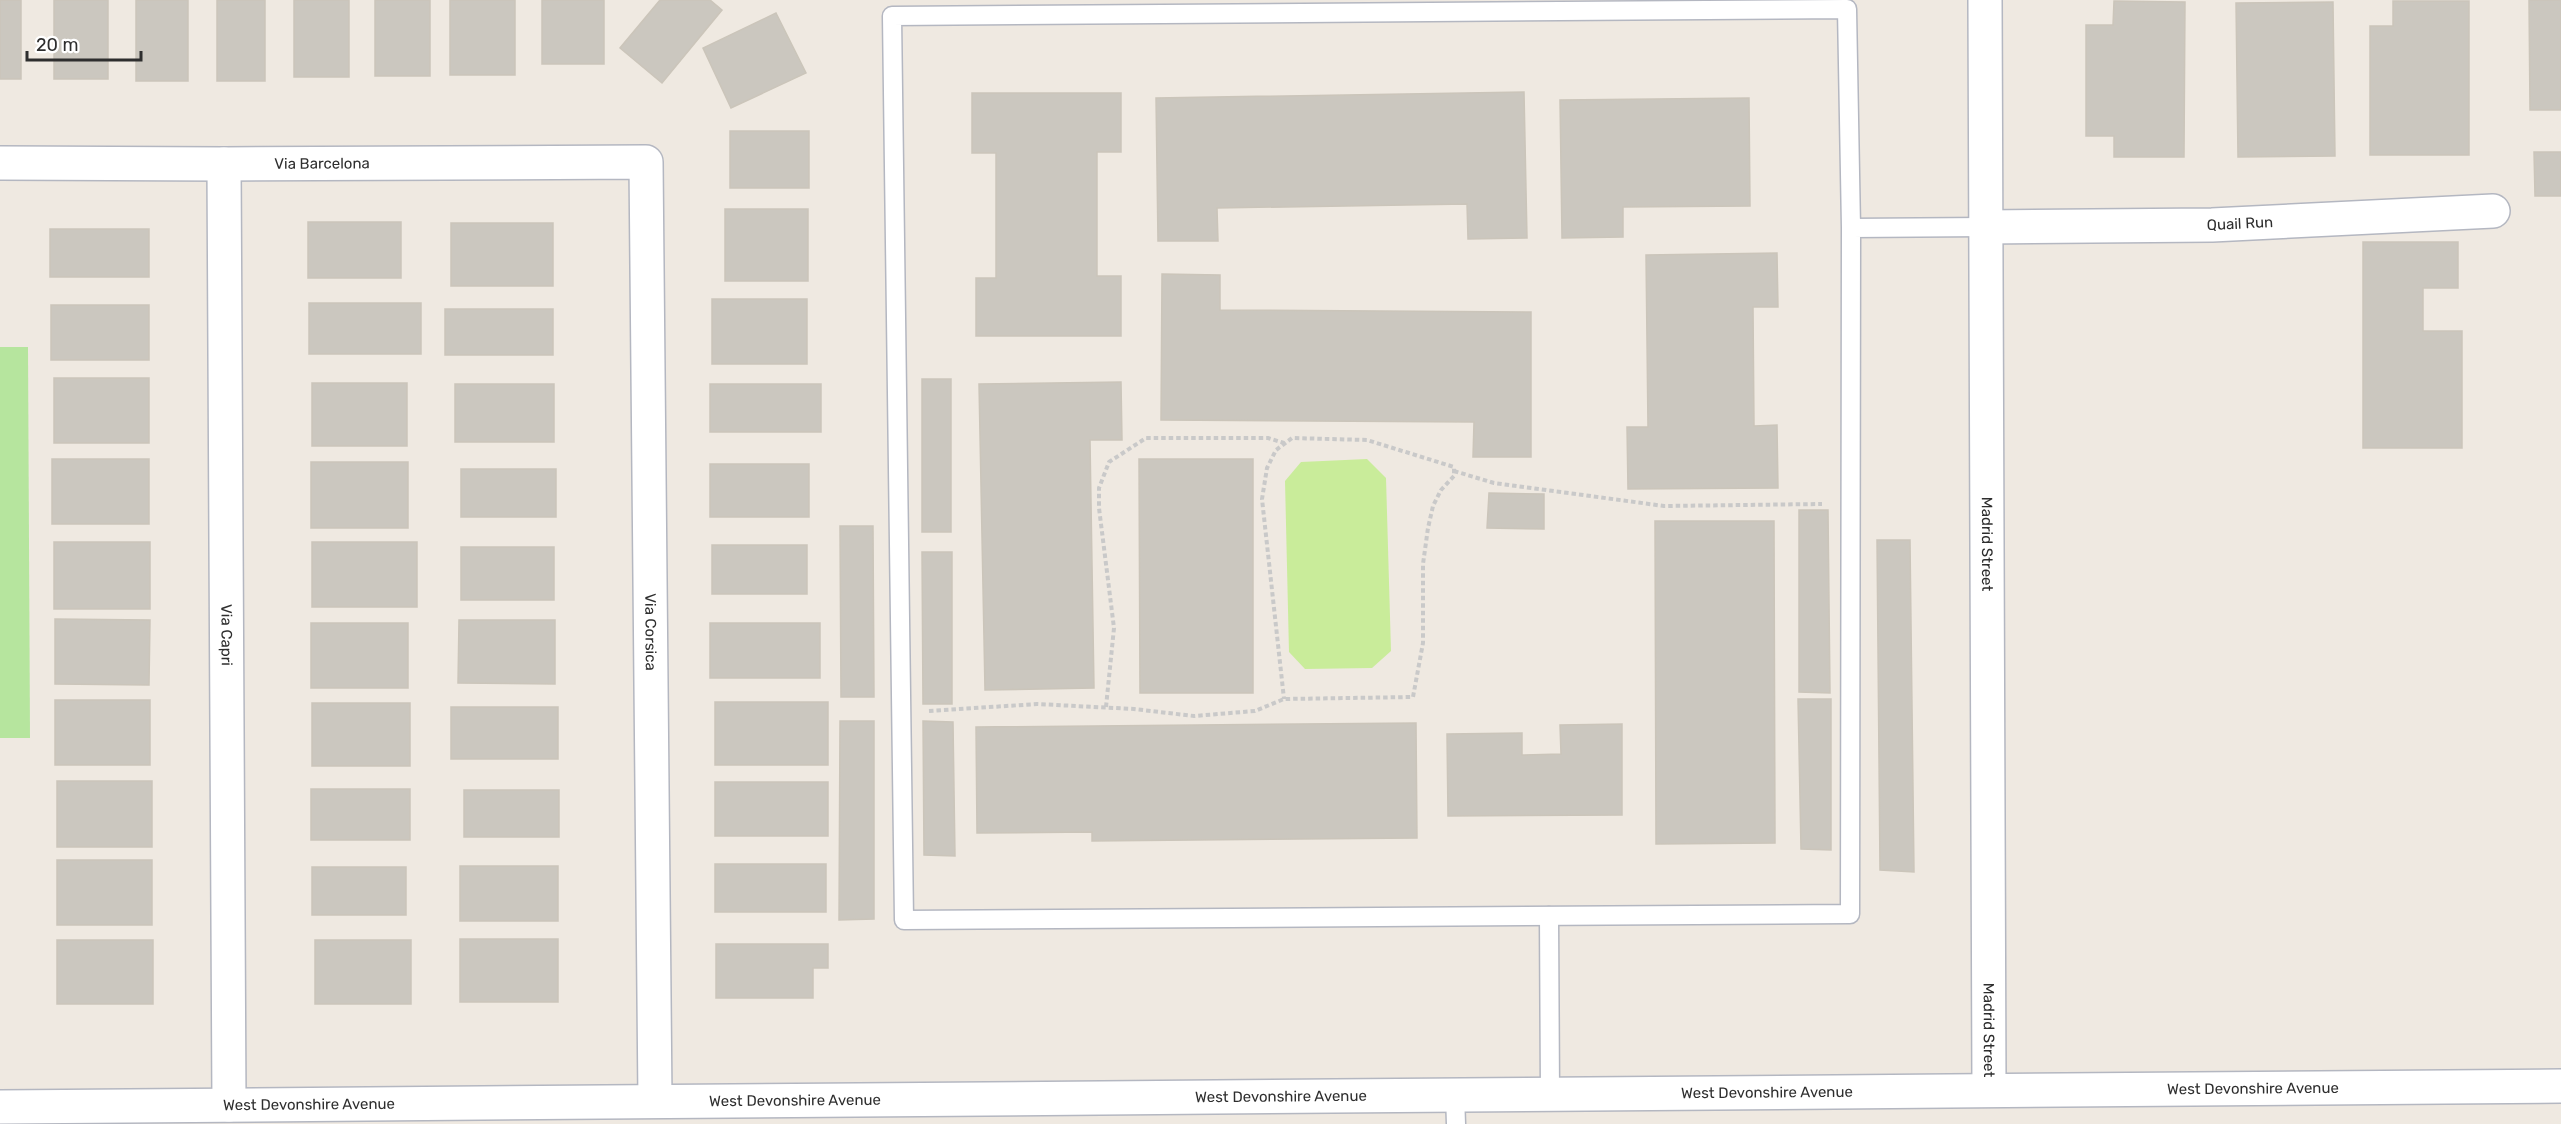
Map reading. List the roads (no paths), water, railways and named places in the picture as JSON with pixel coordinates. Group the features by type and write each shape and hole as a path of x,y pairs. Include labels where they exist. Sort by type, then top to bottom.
{"street":[{"name":"Madrid Street","path":"1985,0 1989,1090"},
{"name":"Via Barcelona","path":"0,163 646,162"},
{"name":"Via Corsica","path":"646,162 655,1101"},
{"name":"Via Capri","path":"224,164 229,1105"},
{"name":"Quail Run","path":"1986,228 2212,225 2493,211"},
{"name":"West Devonshire Avenue","path":"0,1107 655,1101 1456,1109 1550,1094 2561,1086"}],"lane":[{"path":"1847,9 1851,228 1850,914 904,920 892,16 1847,9"},
{"path":"1851,228 1986,228"},
{"path":"1549,916 1550,1094"}]}
